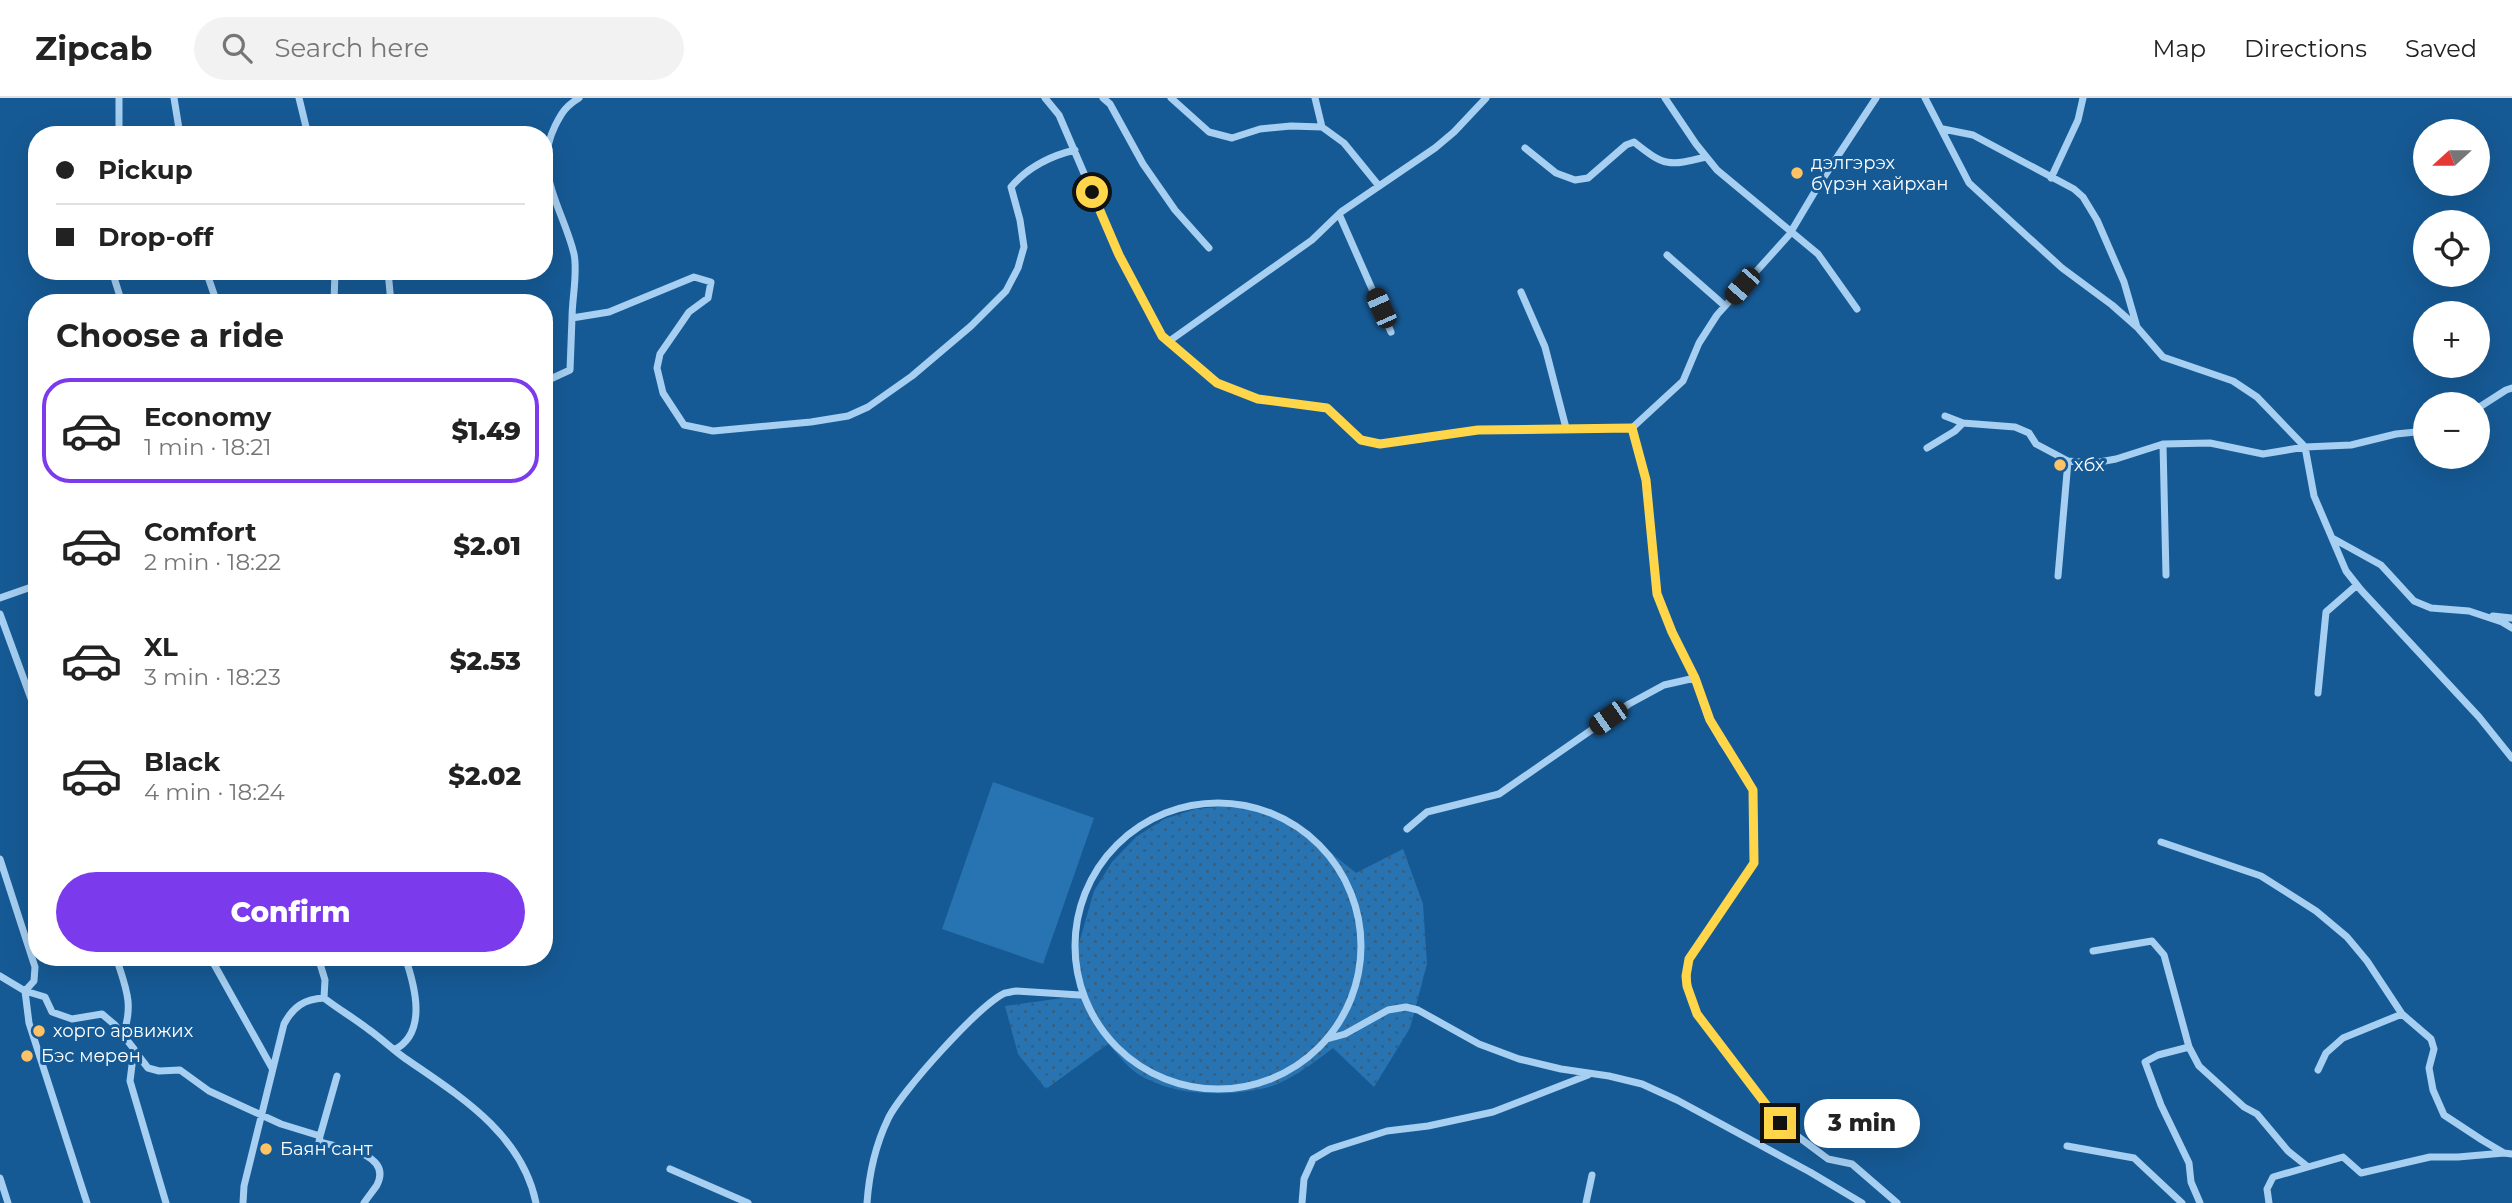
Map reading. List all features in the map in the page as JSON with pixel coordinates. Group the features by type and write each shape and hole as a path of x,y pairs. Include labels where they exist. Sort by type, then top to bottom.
{"street":[{"path":"119,98 119,126"},
{"path":"174,98 179,126"},
{"path":"299,98 306,126"},
{"path":"553,130 564,108 579,98"},
{"path":"1045,98 1059,115 1123,265 1162,336 1217,383 1258,399 1327,408 1361,440 1380,444 1478,430 1632,428 1683,382 1699,343 1725,306 1791,232 1875,98"},
{"path":"1103,98 1110,104 1143,164 1175,210 1209,248"},
{"path":"1171,98 1209,132 1232,138 1260,129 1291,125 1322,127 1344,143 1379,186"},
{"path":"1315,98 1322,127"},
{"path":"1168,342 1312,240 1339,214 1435,148 1486,98"},
{"path":"1665,98 1717,170 1818,254 1857,309"},
{"path":"1925,98 1969,183 1982,197 2062,268 2112,304 2163,357 2233,381 2257,397 2305,447 2314,496 2346,571 2479,717 2512,758"},
{"path":"2051,178 2070,140 2083,98"},
{"path":"1943,130 1973,135 2074,189 2089,205 2124,282 2137,327"},
{"path":"1525,148 1556,173 1575,180 1588,178 1626,145 1634,142 1650,155 1670,165 1706,157"},
{"path":"572,318 609,312 694,277 711,282 708,298 689,312 660,354 657,368 663,393 684,425 713,431 848,416 868,407 912,376 971,327 1006,291 1018,268 1024,247 1011,187 1020,176 1056,155 1074,150"},
{"path":"553,195 575,257 570,370 553,378"},
{"path":"1339,214 1391,332"},
{"path":"1667,255 1725,306"},
{"path":"1521,292 1545,347 1566,428"},
{"path":"2490,401 2512,388"},
{"path":"1945,416 1963,423 2015,427 2029,433 2036,444 2068,461 2094,463 2116,460 2162,444 2210,443 2263,454 2305,447 2351,445 2413,432"},
{"path":"1927,448 1963,423"},
{"path":"1632,428 1646,480 1657,594 1695,678 1710,720 1753,790 1754,863 1689,959 1686,976 1691,1001 1697,1014 1780,1123 1828,1159 1852,1164 1897,1203"},
{"path":"2162,444 2166,575"},
{"path":"2058,576 2068,461"},
{"path":"2333,539 2381,565 2414,601 2431,608 2469,611 2512,628"},
{"path":"2318,693 2326,611 2357,585"},
{"path":"0,598 28,589"},
{"path":"0,614 28,690"},
{"path":"2479,615 2512,618"},
{"path":"1407,829 1427,812 1499,794 1629,704 1664,685 1695,678"},
{"path":"1210,804 1255,806 1302,827 1341,872 1363,931 1363,961 1357,990 1341,1022 1327,1040 1293,1068 1269,1080 1244,1087 1208,1088 1181,1084 1139,1065 1116,1046 1080,995 1075,939 1079,910 1088,885 1112,849 1128,833 1170,811 1210,804"},
{"path":"2161,842 2261,876 2316,911 2347,937 2367,961 2402,1014 2431,1038 2434,1049 2429,1068 2433,1090 2444,1115 2508,1154"},
{"path":"0,859 28,945"},
{"path":"2093,951 2152,941 2159,947 2171,978 2189,1047 2199,1066 2244,1107 2257,1114 2287,1151 2308,1167"},
{"path":"35,966 34,981 25,991 29,1023 88,1203"},
{"path":"119,966 130,1001 123,1036"},
{"path":"215,966 272,1068"},
{"path":"321,966 325,980 324,998"},
{"path":"394,1050 406,1044 415,1026 415,988 408,966"},
{"path":"0,976 25,991 45,997 52,1012 72,1019 102,1014 148,1068 159,1071 180,1070 209,1091 262,1115 320,1136"},
{"path":"867,1203 875,1149 888,1117 908,1088 967,1025 1005,993 1016,991 1080,995"},
{"path":"243,1203 244,1186 284,1024 292,1010 312,999 324,998 488,1119 522,1166 536,1203"},
{"path":"1327,1040 1345,1034 1388,1010 1406,1007 1418,1010 1499,1052 1519,1059 1626,1080 1676,1100 1862,1203"},
{"path":"2318,1070 2326,1053 2343,1038 2402,1014"},
{"path":"2189,1047 2158,1055 2145,1062 2161,1105 2189,1163 2191,1182 2200,1203"},
{"path":"134,1049 130,1081 166,1203"},
{"path":"1302,1203 1304,1179 1313,1158 1330,1149 1387,1131 1429,1126 1493,1112 1590,1074"},
{"path":"337,1076 319,1142 370,1157 377,1163 378,1183 363,1203"},
{"path":"2067,1146 2134,1158 2182,1203"},
{"path":"2269,1203 2267,1189 2273,1177 2343,1157 2361,1173 2430,1157 2508,1154"},
{"path":"670,1169 748,1203"},
{"path":"1586,1203 1592,1175"},
{"path":"0,1178 8,1203"}],"shaded area":[{"path":"993,782 1094,818 1043,964 942,929"},
{"path":"1230,806 1264,811 1295,824 1356,873 1403,849 1423,904 1427,964 1410,1028 1374,1087 1333,1048 1294,1075 1269,1087 1219,1093 1185,1091 1152,1082 1138,1074 1108,1044 1046,1089 1018,1054 1005,1006 1084,995 1075,957 1094,891 1112,862 1136,837 1164,819 1196,809"}],"place":[{"name":"дэлгэрэх бүрэн хайрхан","path":"1797,173"},
{"name":"хбх","path":"2060,465"},
{"name":"хорго арвижих","path":"39,1031"},
{"name":"Бэс мөрөн","path":"27,1056"},
{"name":"Баян сант","path":"266,1149"}],"route":[{"path":"1092,192 1133,284 1162,336 1217,383 1258,399 1327,408 1361,440 1380,444 1478,430 1632,428 1640,448 1646,480 1657,594 1695,678 1710,720 1753,790 1754,863 1689,959 1687,986 1697,1014 1780,1123"}]}
